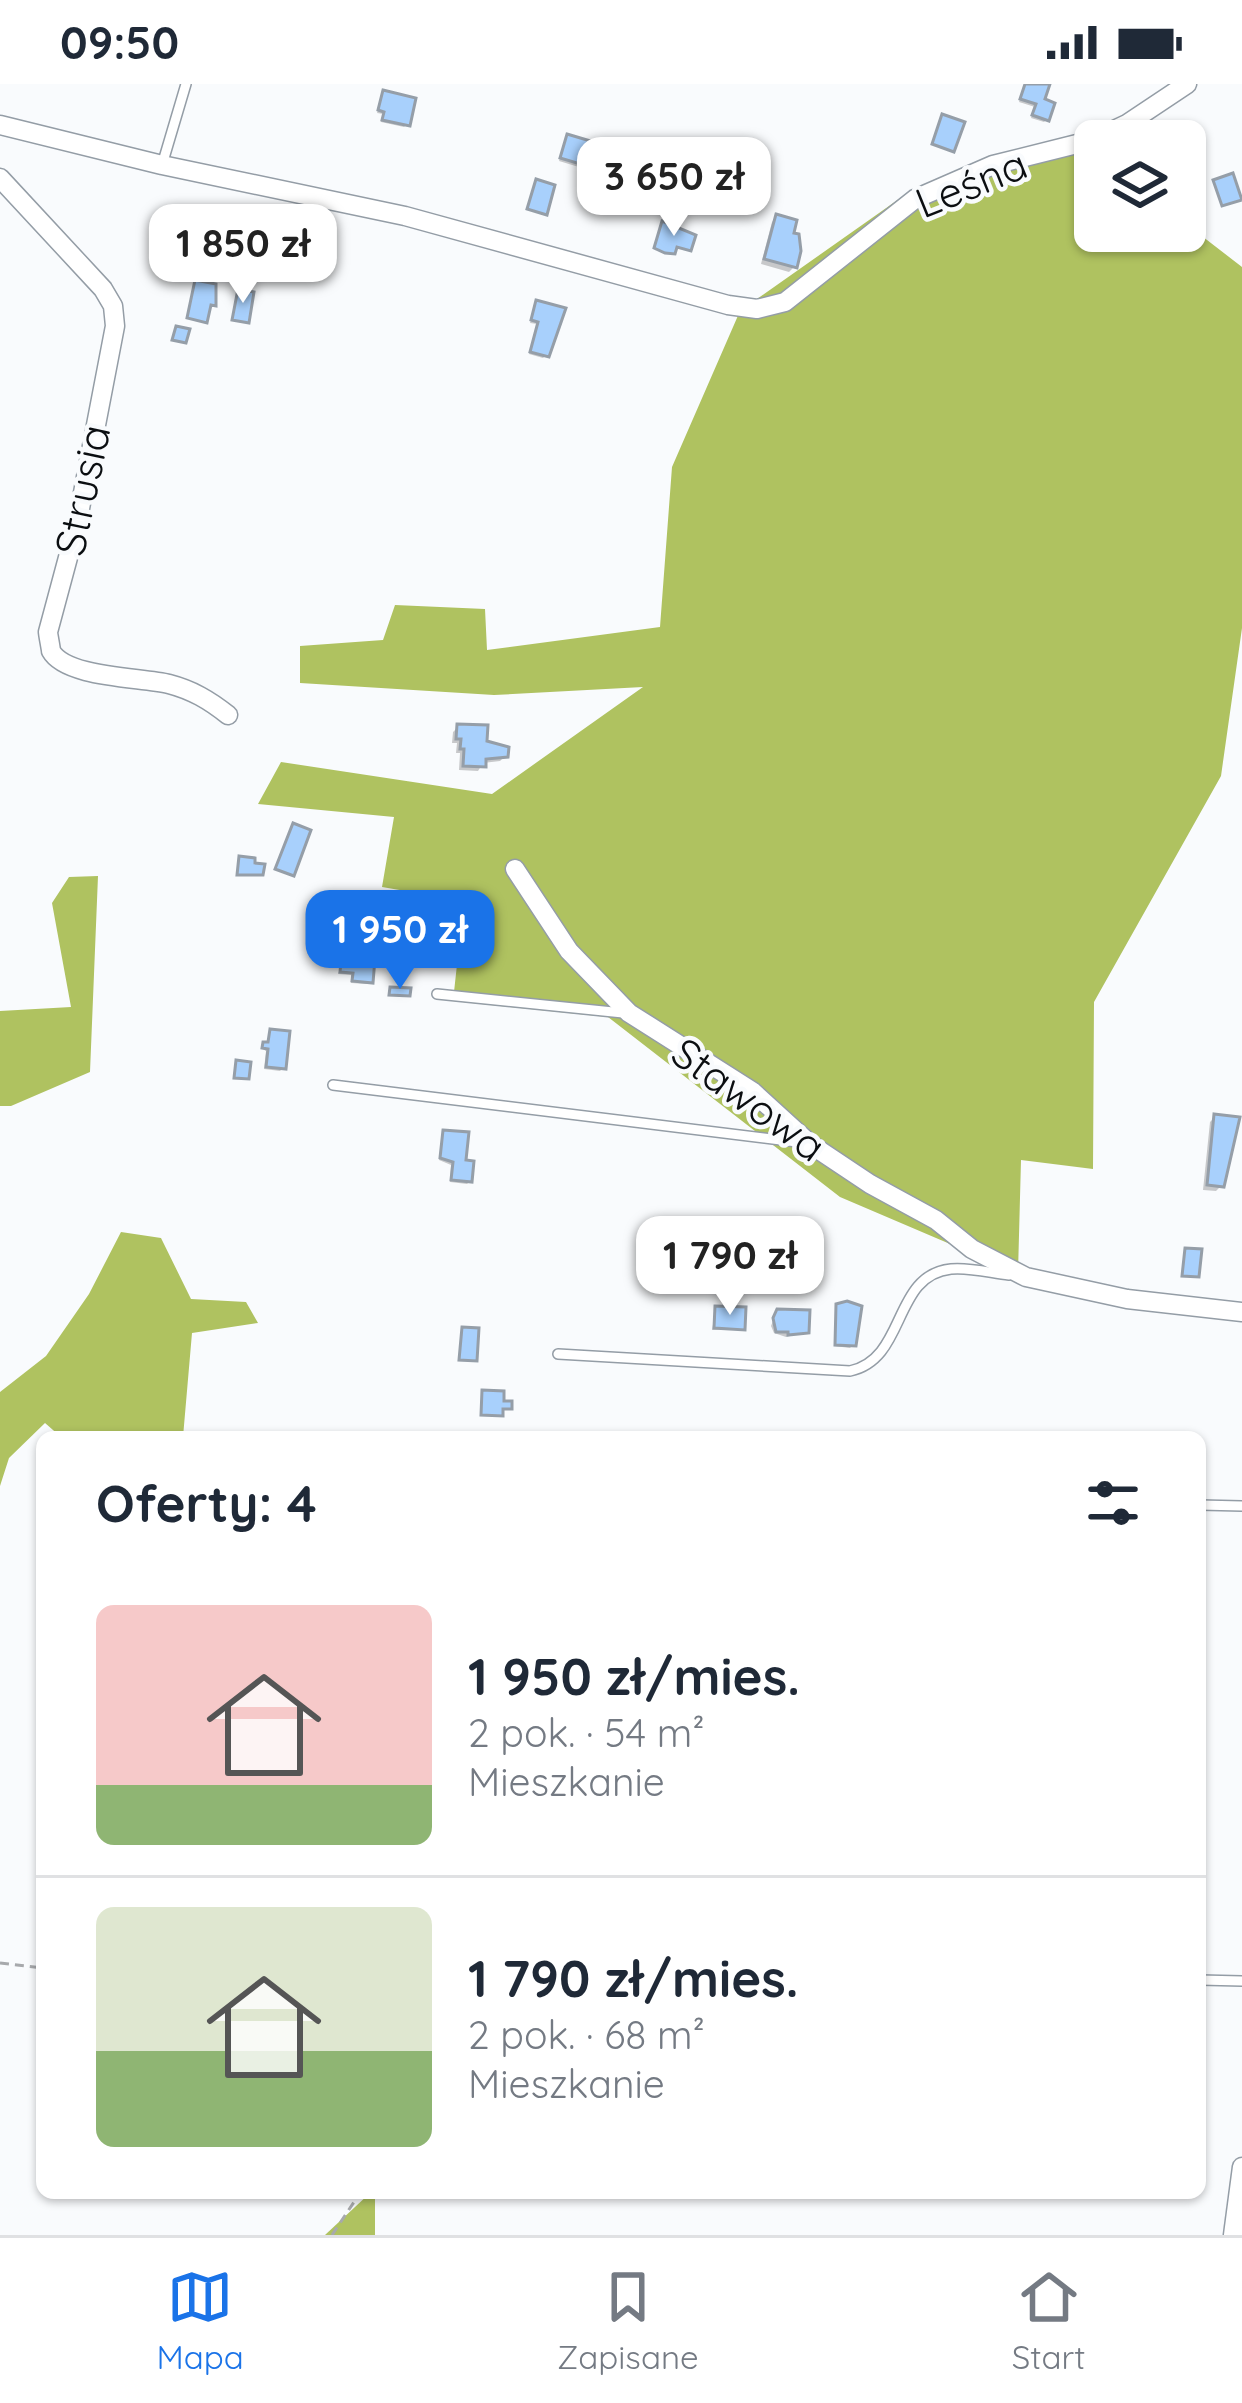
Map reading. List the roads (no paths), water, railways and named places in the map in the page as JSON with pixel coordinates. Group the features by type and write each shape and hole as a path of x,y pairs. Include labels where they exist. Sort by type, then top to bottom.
{"street":[{"name":"Leśna","path":"0,124 163,165 405,216 728,305 758,309 785,302 915,200 993,166 1094,140 1127,124 1176,85"},
{"name":"Strusia","path":"0,178 103,289 115,326 77,524 48,632 51,650 64,663 81,670 170,684 205,696 228,715"},
{"name":"Stawowa","path":"515,869 569,951 628,1013 752,1091 810,1144 936,1220 972,1249 1026,1277 1126,1299 1242,1312"},
{"path":"1232,2235 1242,2167"}],"lane":[{"path":"163,165 186,84"},
{"path":"437,994 628,1013"},
{"path":"333,1085 810,1144"},
{"path":"558,1354 850,1371 878,1359 918,1283 936,1273 953,1268 1026,1277"},
{"path":"1206,1504 1242,1506"},
{"path":"1206,1980 1242,1981"}]}
